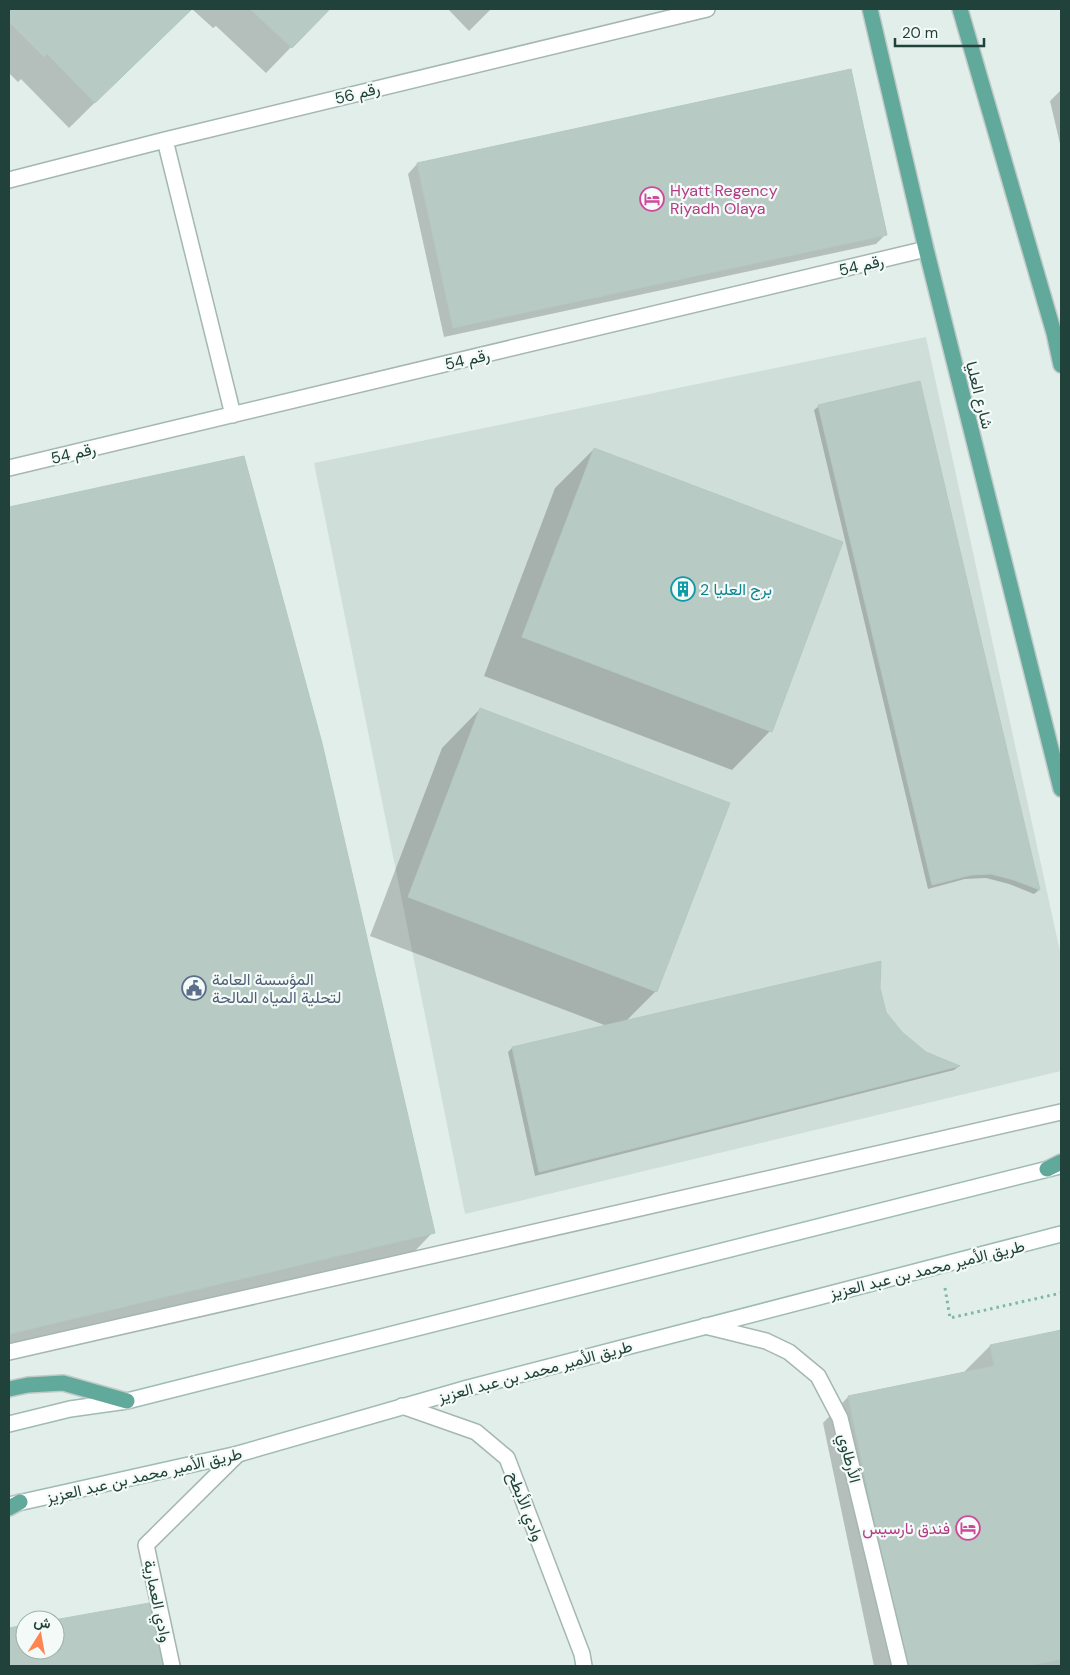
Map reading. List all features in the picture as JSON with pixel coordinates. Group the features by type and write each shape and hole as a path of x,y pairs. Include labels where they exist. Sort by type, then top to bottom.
{"main road":[{"name":"شارع العليا","path":"870,9 926,249 1061,789"},
{"path":"960,9 1058,332 1061,365"},
{"path":"9,1389 28,1385 64,1383 127,1401"}],"street":[{"name":"رقم 56","path":"9,180 165,140 707,9"},
{"path":"165,140 233,415"},
{"name":"رقم 54","path":"9,468 926,249"},
{"path":"9,1352 1061,1112"},
{"path":"9,1424 70,1409 127,1401 1056,1165"},
{"name":"طريق الأمير محمد بن عبد العزيز","path":"13,1505 238,1454 402,1406 1061,1234"},
{"name":"الأرطاوي","path":"705,1326 766,1342 788,1352 818,1376 840,1418 900,1666"},
{"name":"وادي الأبطح","path":"402,1406 476,1432 507,1458 582,1654 584,1666"},
{"name":"وادي العمارية","path":"172,1666 146,1546 238,1454"}],"path":[{"path":"944,1287 950,1318 1061,1294"}],"shaded area":[{"path":"926,337 1061,956 1061,1071 465,1214 314,463"}],"building":[{"path":"9,9 192,9 95,103 47,54 44,57 9,22"},
{"path":"250,9 330,9 292,48"},
{"name":"Hyatt Regency Riyadh Olaya","path":"851,69 887,235 453,328 417,163"},
{"path":"920,381 1040,890 991,874 971,875 932,885 818,405"},
{"name":"برج العليا 2","path":"594,448 843,542 772,732 522,637"},
{"name":"المؤسسة العامة لتحلية المياه المالحة","path":"244,456 322,743 435,1233 9,1334 9,507"},
{"path":"480,708 730,803 657,992 408,897"},
{"path":"881,961 880,988 886,1012 902,1032 926,1052 960,1066 539,1172 512,1047"},
{"name":"فندق نارسيس","path":"1061,1330 1061,1659 1026,1666 905,1666 848,1396 994,1366 990,1345"},
{"path":"155,1602 168,1666 9,1666 9,1628 15,1627 15,1660 65,1660 65,1618"}],"place":[{"name":"Hyatt Regency Riyadh Olaya","path":"652,199"},
{"name":"برج العليا 2","path":"683,589"},
{"name":"المؤسسة العامة لتحلية المياه المالحة","path":"194,988"},
{"name":"فندق نارسيس","path":"968,1528"}]}
